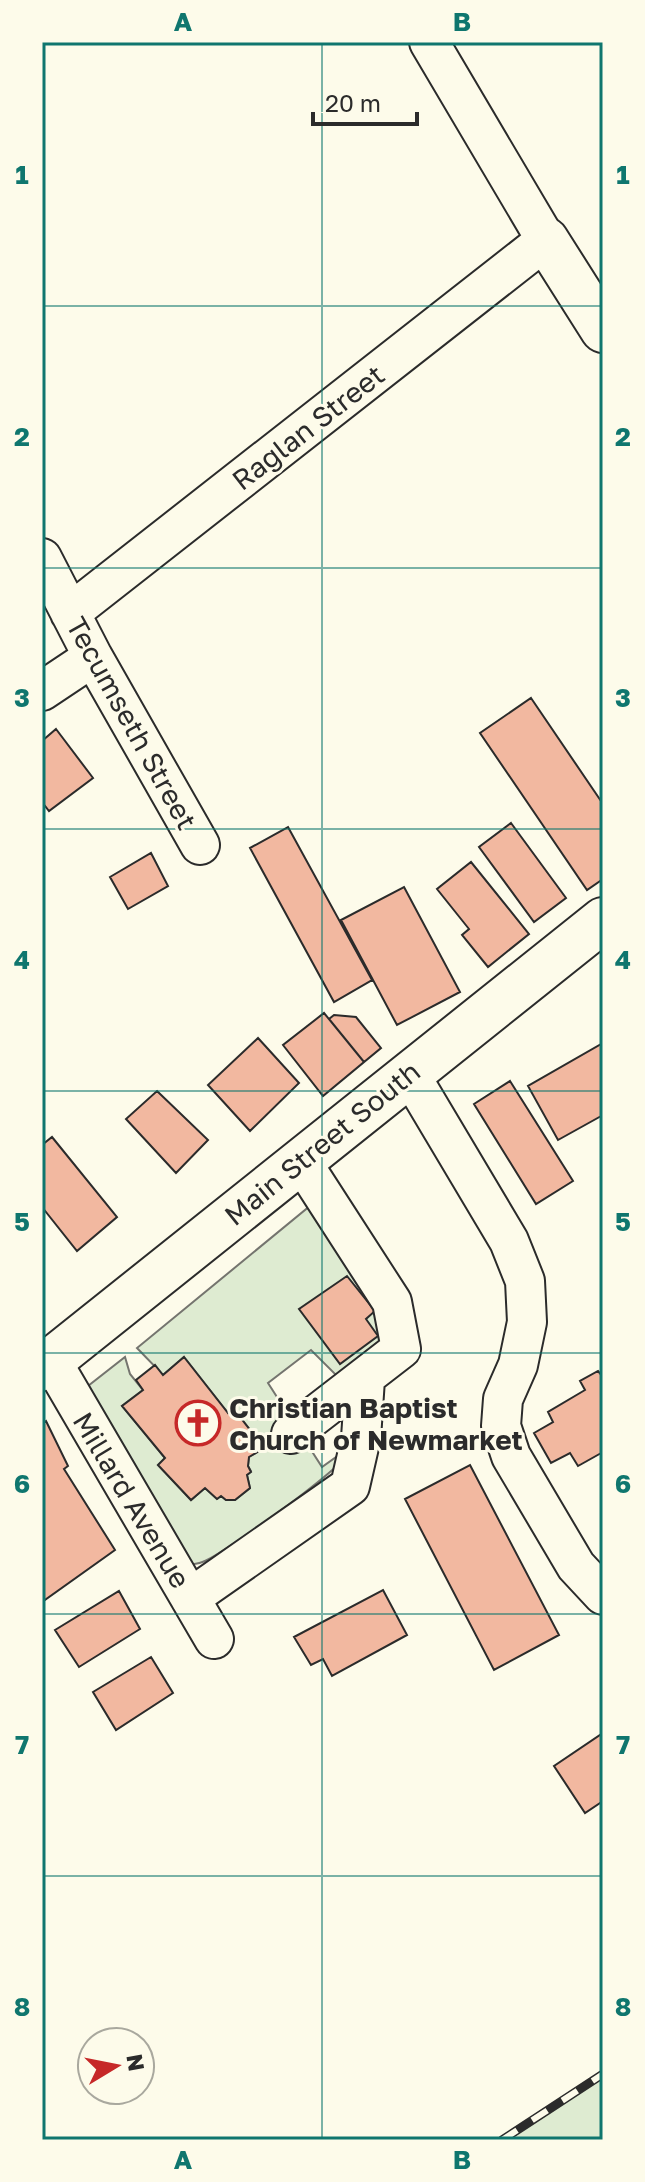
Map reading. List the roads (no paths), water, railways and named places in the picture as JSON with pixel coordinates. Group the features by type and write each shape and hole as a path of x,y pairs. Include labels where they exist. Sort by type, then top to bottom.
{"main road":[{"path":"546,240 603,330"},
{"name":"Main Street South","path":"46,1364 603,920"}],"street":[{"path":"429,42 546,240"},
{"name":"Raglan Street","path":"70,613 546,240"},
{"name":"Tecumseth Street","path":"42,558 93,657 200,845"},
{"path":"42,691 93,657"},
{"path":"409,1073 509,1241 525,1281 527,1322 518,1365 503,1399 501,1426 511,1456 576,1566 603,1595"},
{"path":"291,1434 401,1349 392,1302 301,1161"},
{"name":"Millard Avenue","path":"46,1364 214,1639"},
{"path":"190,1598 350,1486 361,1438 365,1379"}],"railway":[{"path":"502,2140 603,2074"}],"place":[{"name":"Christian Baptist Church of Newmarket","path":"198,1423"}]}
